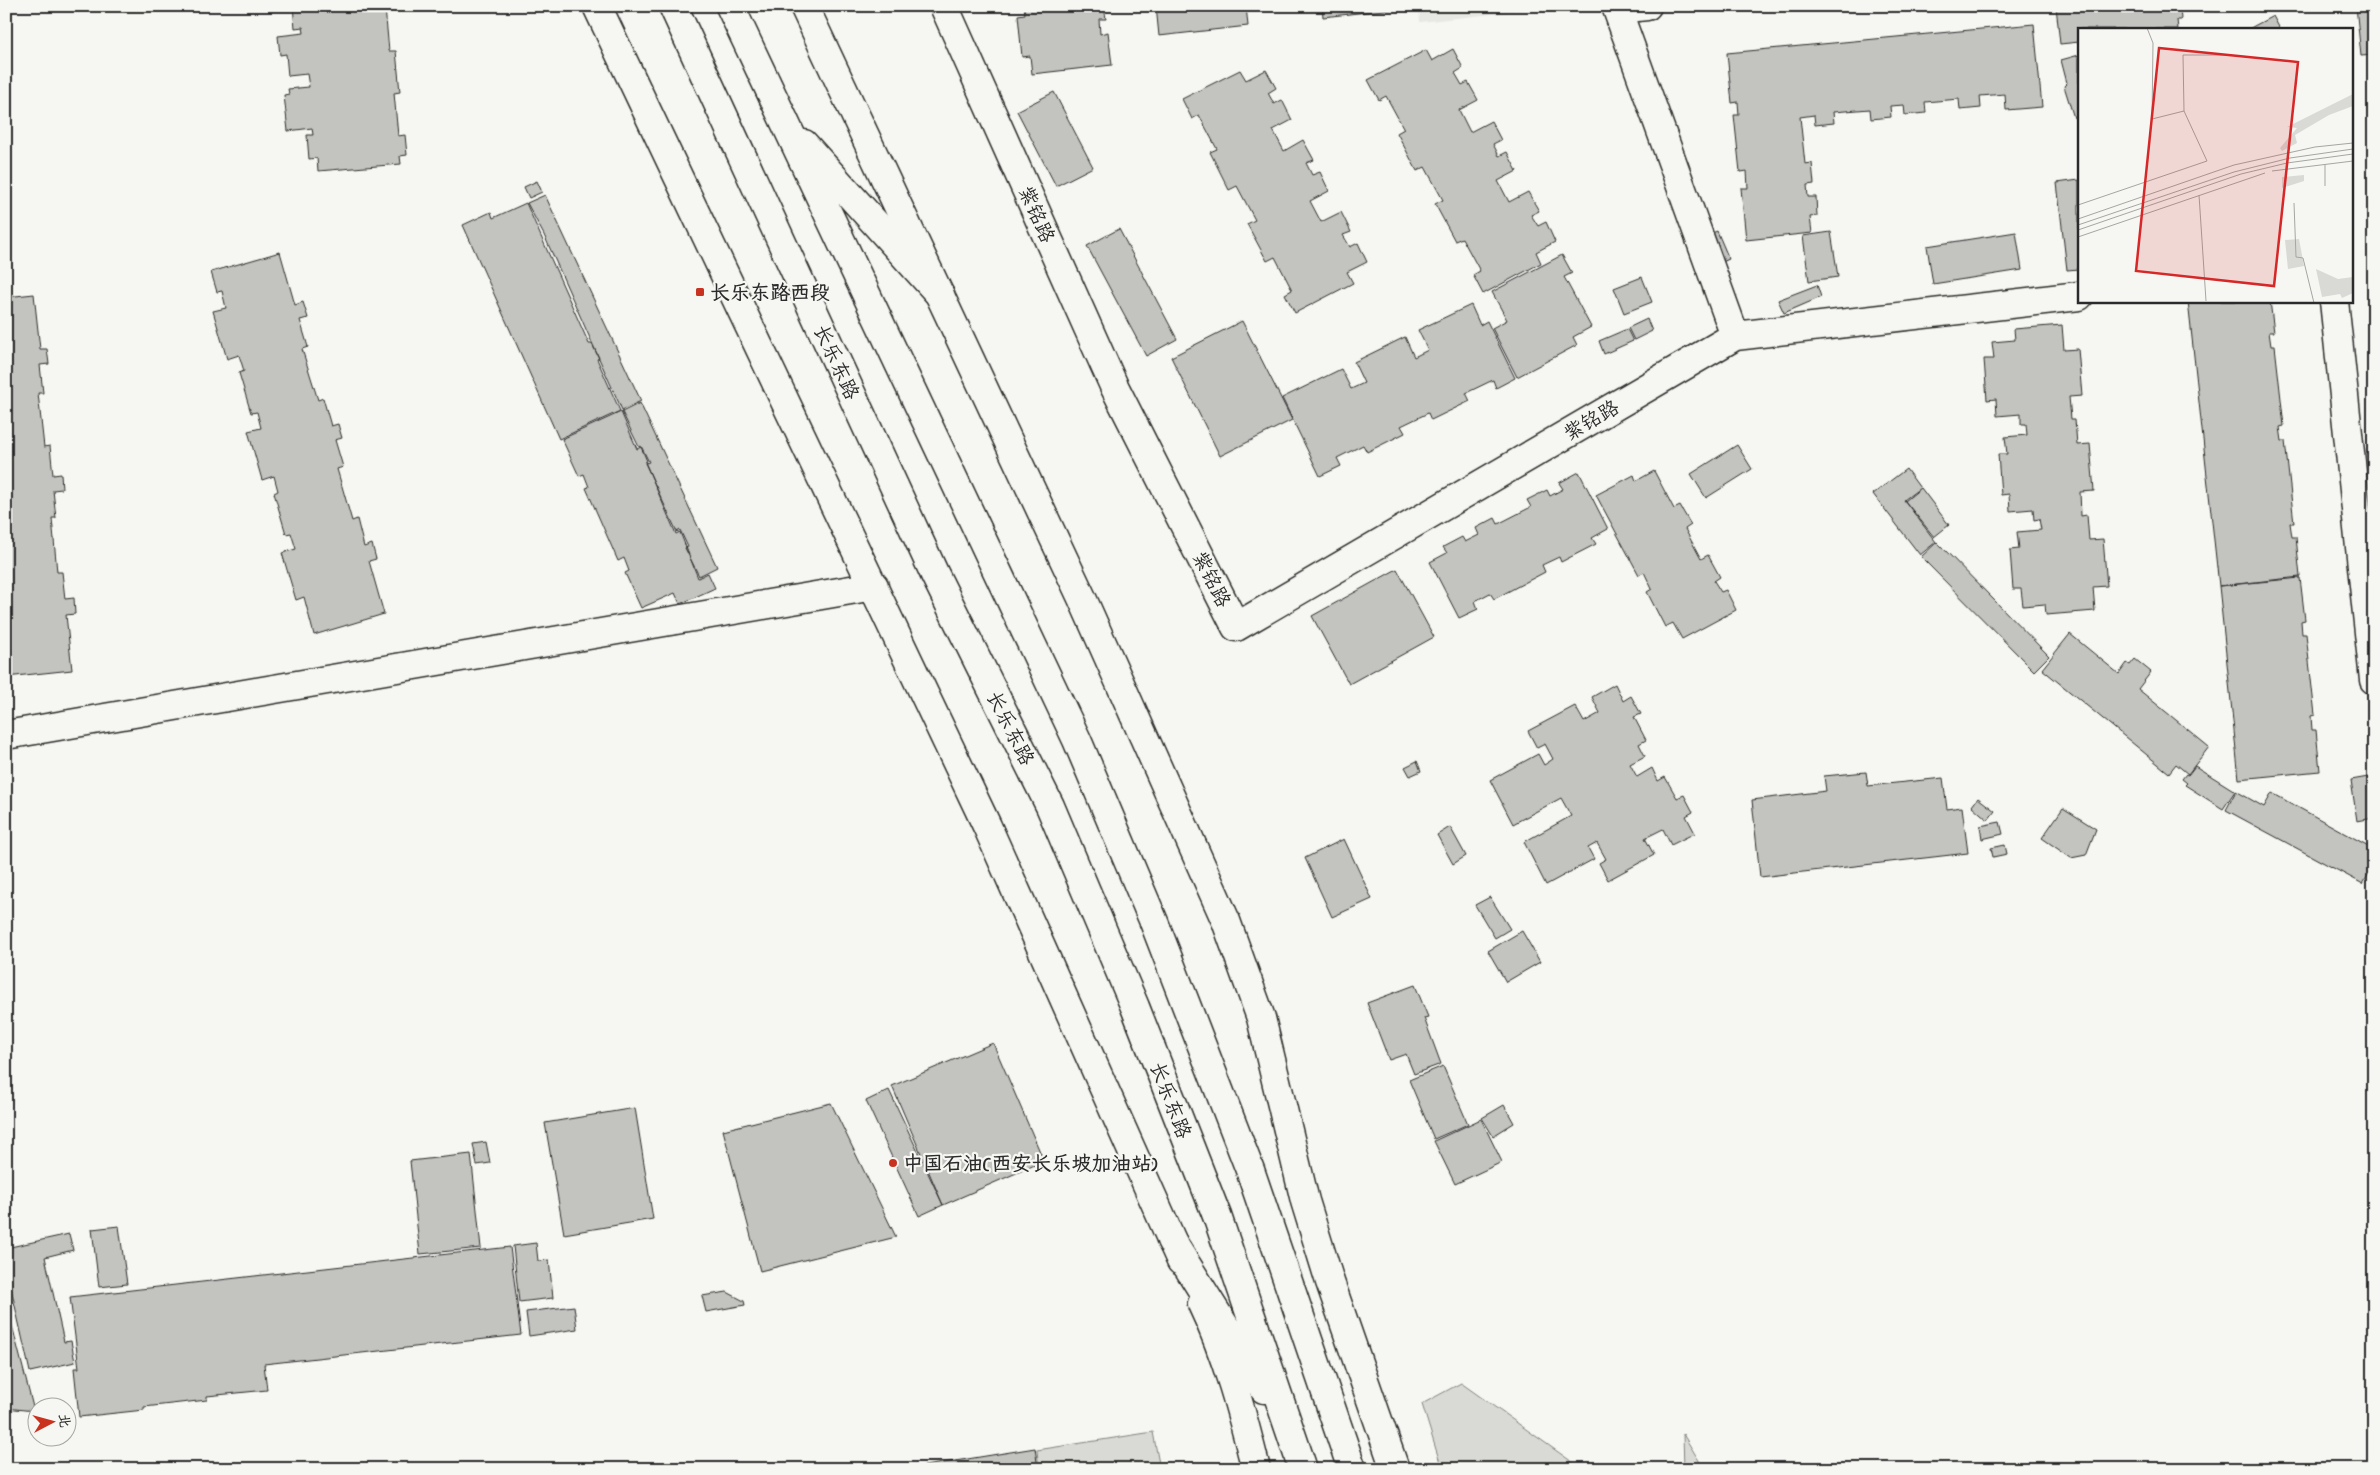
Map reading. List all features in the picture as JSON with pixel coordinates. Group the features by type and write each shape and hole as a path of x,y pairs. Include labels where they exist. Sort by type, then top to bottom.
{"street":[{"path":"597,6 987,826 1171,1240 1212,1325 1242,1413 1256,1469"},
{"name":"长乐东路","path":"673,6 935,575 1050,806 1136,1007 1206,1189 1303,1469"},
{"path":"730,6 1085,758 1154,922 1250,1170 1352,1469"},
{"path":"804,6 1086,607 1226,921 1261,1018 1305,1201 1330,1282 1395,1469"},
{"name":"紫铭路","path":"944,6 1114,386 1236,627 1735,336"},
{"path":"1647,6 1617,9 1735,336 2078,296"},
{"path":"784,121 940,295"},
{"path":"2334,302 2374,680"},
{"path":"6,735 874,586"},
{"path":"1171,1240 1290,1429"}],"shaded area":[{"path":"1419,6 1567,6 1420,22"},
{"path":"1461,1383 1582,1469 1485,1469 1484,1467 1442,1469 1422,1404"},
{"path":"1153,1432 1160,1469 1039,1469 1037,1450"},
{"path":"1683,1434 1704,1469 1684,1469"}],"building":[{"path":"124,6 146,6 146,9 125,11"},
{"path":"293,6 391,6 385,8 389,51 396,51 400,92 394,93 398,136 405,135 407,155 400,156 401,164 318,171 317,158 309,159 307,135 313,135 312,128 288,131 284,95 289,94 288,89 309,87 307,74 288,76 286,54 280,55 278,36 304,33 303,27 295,28"},
{"path":"1024,6 1104,6 1106,19 1099,19 1100,34 1108,32 1112,65 1032,74 1030,56 1022,57 1018,15 1025,14"},
{"path":"1156,6 1246,6 1248,26 1159,36"},
{"path":"1322,6 1411,6 1411,7 1323,17"},
{"path":"2056,6 2180,6 2181,20 2177,20 2178,28 2078,28 2078,42 2060,44"},
{"path":"2356,6 2374,6 2374,55 2361,56"},
{"path":"2273,16 2279,28 2251,28"},
{"path":"2034,24 2042,107 2006,110 2005,94 1980,96 1981,108 1960,110 1959,99 1925,102 1926,113 1905,115 1904,105 1890,106 1891,117 1871,119 1870,109 1833,112 1834,123 1815,125 1814,115 1800,117 1805,164 1812,163 1814,184 1807,185 1808,197 1816,197 1817,216 1810,217 1812,233 1746,240 1741,188 1748,188 1747,171 1740,172 1734,115 1739,115 1738,102 1732,103 1727,53"},
{"path":"1453,49 1463,68 1455,73 1462,85 1468,82 1478,100 1459,110 1470,132 1491,121 1501,140 1493,144 1499,156 1507,152 1517,171 1498,181 1509,202 1528,192 1539,211 1531,215 1538,226 1546,222 1555,242 1536,252 1541,263 1483,294 1473,275 1480,271 1462,238 1455,241 1435,204 1443,200 1425,167 1417,171 1397,133 1404,129 1386,96 1379,100 1368,80 1426,50 1432,61"},
{"path":"2078,55 2078,117 2074,118 2064,86 2067,83 2061,60"},
{"path":"1240,70 1246,80 1266,70 1276,88 1268,93 1274,104 1282,100 1292,120 1273,130 1284,151 1303,140 1314,160 1306,163 1312,175 1320,172 1329,191 1310,201 1321,222 1341,212 1351,232 1343,235 1350,247 1358,243 1367,262 1347,272 1353,283 1295,313 1285,294 1292,290 1275,257 1267,261 1247,224 1255,220 1237,186 1229,190 1210,152 1217,149 1199,115 1192,119 1182,99"},
{"path":"1054,92 1093,167 1056,186 1017,111"},
{"path":"2078,180 2078,269 2067,270 2057,183"},
{"path":"537,181 542,192 529,198 524,187"},
{"path":"545,195 641,401 622,410 544,235 527,203"},
{"path":"526,203 589,344 592,344 599,358 597,359 620,411 559,439 463,225 491,212 493,218"},
{"path":"1119,229 1177,339 1146,356 1087,246"},
{"path":"1717,231 1729,259 1709,268 1696,240"},
{"path":"1831,232 1838,277 1809,281 1803,236"},
{"path":"2016,232 2022,270 1933,284 1927,246"},
{"path":"280,252 295,305 303,302 308,318 300,320 308,347 302,349 318,400 323,398 331,426 338,424 342,438 335,440 343,467 337,469 352,521 357,519 364,547 372,544 376,559 369,561 384,614 314,635 304,597 296,600 282,553 296,549 291,533 286,534 274,493 278,491 274,476 262,480 248,431 261,428 257,412 251,413 239,373 244,371 239,355 227,359 213,311 226,308 222,291 217,292 211,272"},
{"path":"1562,255 1572,273 1564,277 1591,327 1573,337 1577,345 1517,377 1492,328 1507,320 1492,292"},
{"path":"1642,277 1652,302 1624,313 1614,288"},
{"path":"1817,285 1821,297 1784,313 1778,300"},
{"path":"34,294 40,349 47,349 49,364 40,365 43,393 38,393 44,447 50,446 53,475 61,474 62,489 53,490 56,518 52,518 57,572 62,572 65,599 74,598 75,614 66,615 72,670 6,677 6,297"},
{"path":"2188,302 2270,302 2274,332 2269,332 2271,346 2275,346 2284,426 2280,427 2282,441 2285,441 2294,523 2290,523 2292,537 2296,537 2300,577 2219,586"},
{"path":"1471,305 1480,325 1487,321 1515,378 1496,388 1493,380 1466,393 1470,401 1431,420 1428,413 1401,426 1405,433 1367,452 1363,445 1337,458 1341,466 1320,476 1282,398 1341,369 1351,389 1364,383 1354,362 1405,337 1414,357 1428,350 1418,330"},
{"path":"1647,319 1652,331 1634,340 1628,328"},
{"path":"1242,321 1292,420 1220,456 1171,357"},
{"path":"2062,325 2064,350 2078,349 2082,396 2069,397 2071,419 2075,419 2077,445 2090,444 2094,491 2080,492 2081,516 2087,515 2089,540 2103,539 2107,586 2093,587 2095,611 2046,615 2045,604 2023,606 2021,589 2013,589 2010,550 2019,549 2017,532 2041,530 2039,519 2034,520 2033,509 2010,511 2009,494 2001,495 1998,454 2007,454 2005,437 2027,435 2026,424 2021,424 2021,414 1997,416 1996,399 1987,400 1984,359 1994,359 1992,342 2015,340 2014,329"},
{"path":"1627,329 1633,341 1604,354 1599,341"},
{"path":"640,403 717,567 699,576 685,548 688,547 680,530 677,532 645,463 649,462 641,446 639,447 622,412"},
{"path":"621,412 637,449 641,447 647,461 645,462 676,534 680,532 698,578 708,573 715,588 680,604 675,593 641,608 625,573 629,571 624,558 618,561 586,488 589,487 584,474 579,476 562,439"},
{"path":"1737,445 1752,469 1706,498 1691,474"},
{"path":"1906,469 1920,488 1904,500 1936,542 1920,555 1873,494"},
{"path":"1654,471 1674,509 1680,506 1691,525 1685,529 1701,559 1708,555 1720,577 1714,581 1721,592 1726,590 1736,610 1682,639 1673,623 1665,627 1647,592 1652,589 1644,572 1639,575 1596,495 1634,475 1636,481"},
{"path":"1579,472 1608,529 1592,538 1596,544 1561,562 1559,557 1542,565 1545,572 1494,599 1490,593 1475,601 1478,609 1459,618 1430,562 1447,553 1443,547 1462,537 1465,542 1479,535 1476,528 1495,518 1498,524 1531,507 1527,500 1547,490 1550,496 1563,489 1559,483"},
{"path":"1921,488 1949,525 1934,537 1905,501"},
{"path":"1937,542 2049,656 2034,671 1921,557"},
{"path":"1397,569 1434,637 1349,684 1312,616"},
{"path":"2300,578 2305,620 2301,621 2302,634 2306,634 2315,715 2311,716 2312,730 2316,730 2320,771 2239,779 2219,586"},
{"path":"2070,634 2119,674 2127,663 2130,665 2135,659 2151,672 2138,689 2209,747 2188,774 2176,764 2169,773 2042,669"},
{"path":"1615,684 1623,701 1631,696 1641,714 1634,717 1646,740 1639,744 1645,756 1630,764 1637,777 1652,768 1658,781 1665,777 1677,798 1684,795 1693,812 1686,816 1695,833 1671,845 1663,829 1645,838 1654,855 1608,880 1599,863 1606,859 1597,843 1588,848 1594,859 1546,885 1524,842 1571,816 1561,798 1513,824 1490,780 1538,754 1544,765 1553,759 1545,744 1537,748 1528,731 1575,706 1584,722 1600,713 1592,697"},
{"path":"1417,761 1421,771 1410,776 1405,767"},
{"path":"2195,766 2235,791 2223,809 2185,785 2187,783 2182,779"},
{"path":"1866,772 1868,786 1943,778 1947,809 1962,807 1968,853 1760,877 1752,800 1826,791 1824,776"},
{"path":"2374,776 2374,818 2357,821 2351,780"},
{"path":"2236,791 2264,807 2272,793 2374,849 2374,865 2363,884 2226,810"},
{"path":"1978,798 1995,811 1988,820 1972,806"},
{"path":"2063,808 2096,829 2086,855 2071,858 2042,838"},
{"path":"2000,822 2003,834 1982,839 1980,826"},
{"path":"1450,827 1466,856 1453,864 1437,835"},
{"path":"1344,839 1372,899 1332,917 1305,858"},
{"path":"2005,845 2007,854 1993,857 1991,848"},
{"path":"1490,897 1510,929 1495,938 1475,905"},
{"path":"1522,931 1540,962 1506,982 1488,951"},
{"path":"1415,985 1428,1017 1424,1018 1441,1064 1414,1074 1406,1054 1389,1060 1367,1003"},
{"path":"993,1043 1044,1161 943,1205 892,1086"},
{"path":"1443,1066 1468,1124 1434,1139 1409,1080"},
{"path":"889,1090 943,1205 919,1216 866,1101"},
{"path":"831,1103 896,1237 760,1271 723,1130"},
{"path":"1504,1105 1514,1123 1493,1136 1482,1118"},
{"path":"635,1108 653,1219 564,1234 545,1123"},
{"path":"1481,1119 1502,1162 1455,1184 1434,1141"},
{"path":"486,1142 490,1163 477,1165 473,1144"},
{"path":"471,1154 481,1248 420,1254 410,1161"},
{"path":"119,1226 127,1284 99,1287 92,1229"},
{"path":"69,1234 73,1250 45,1257 64,1342 71,1341 75,1362 30,1372 6,1266 6,1248"},
{"path":"536,1243 538,1261 549,1260 553,1298 519,1302 513,1246"},
{"path":"510,1247 521,1335 264,1364 267,1390 207,1396 207,1400 144,1407 144,1410 79,1417 74,1368 79,1368 70,1297"},
{"path":"727,1292 744,1301 745,1305 706,1312 702,1296"},
{"path":"6,1302 31,1398 28,1398 28,1410 6,1408"},
{"path":"574,1306 577,1329 529,1336 526,1312"},
{"path":"1035,1448 1038,1469 906,1469"}],"place":[{"name":"长乐东路西段","path":"700,292"},
{"name":"中国石油(西安长乐坡加油站)","path":"893,1163"}]}
